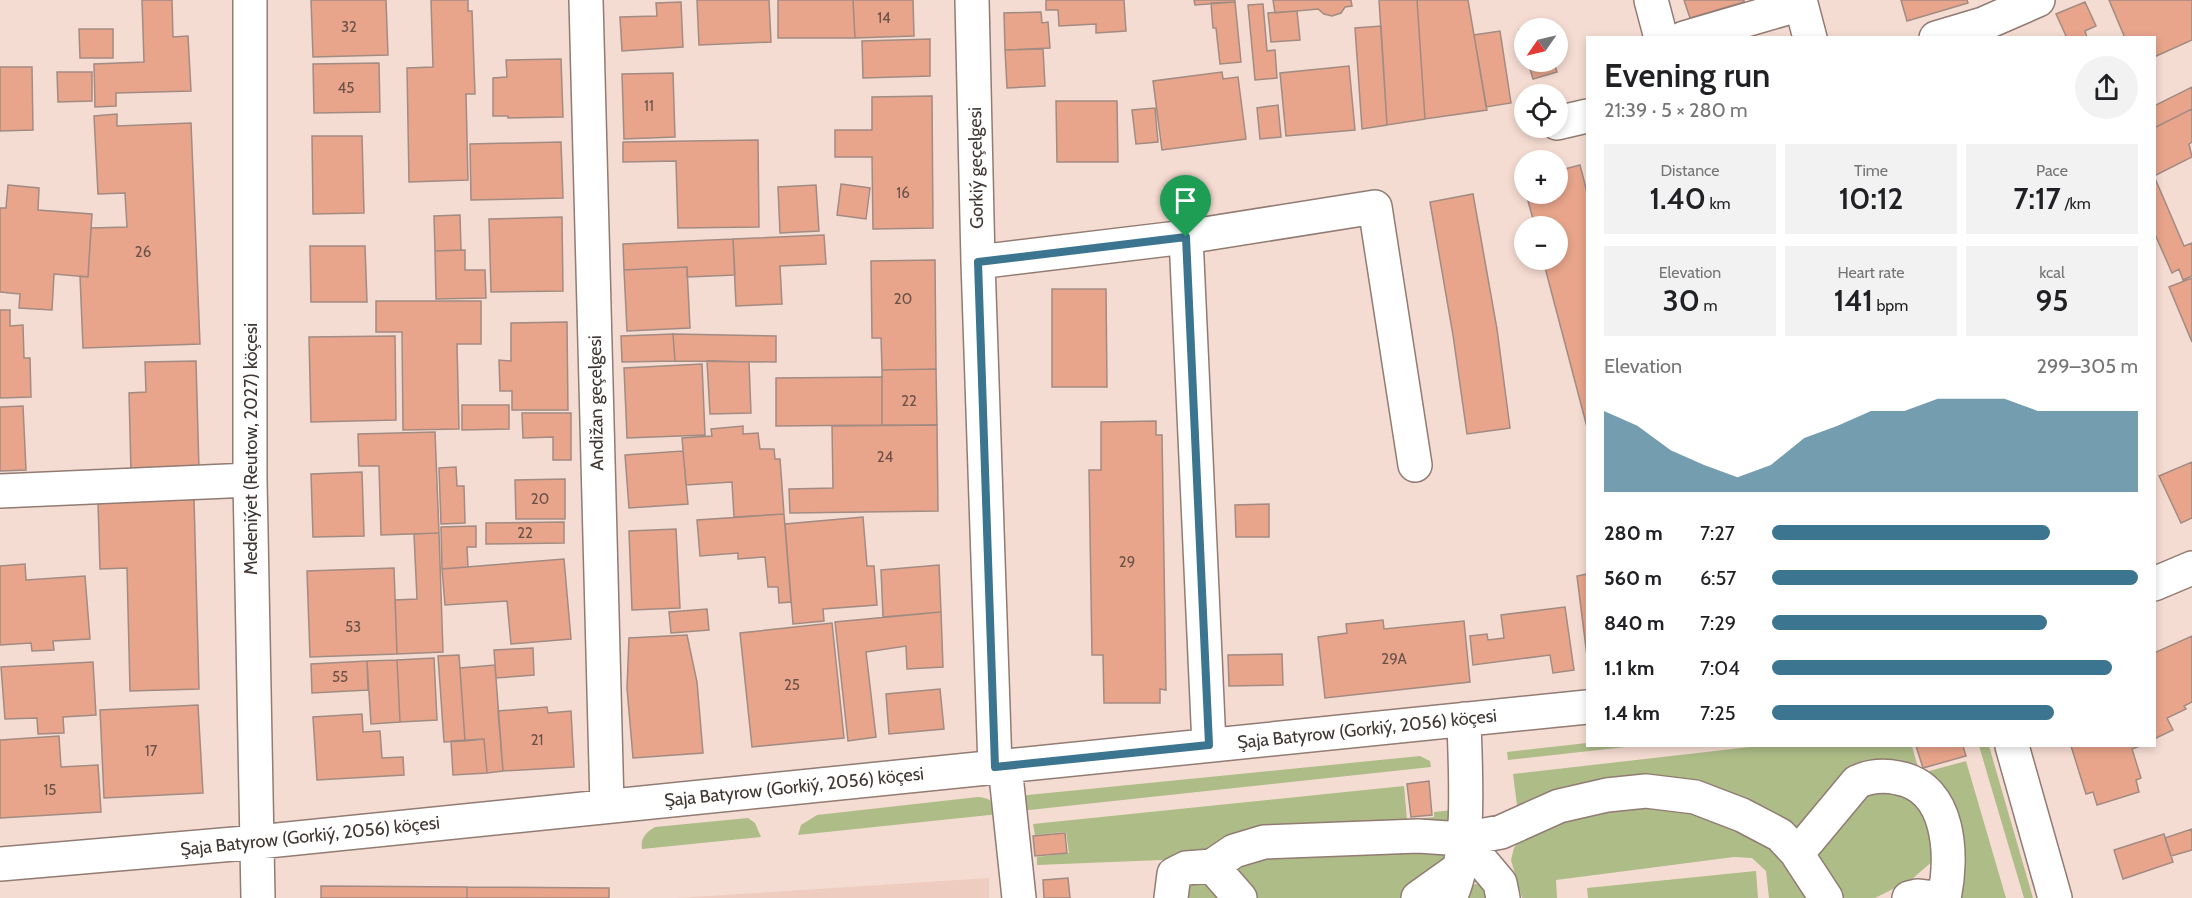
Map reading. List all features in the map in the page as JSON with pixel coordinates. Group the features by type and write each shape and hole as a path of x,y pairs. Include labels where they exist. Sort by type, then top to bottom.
{"street":[{"name":"Medeniýet (Reutow, 2027) köçesi","path":"250,0 250,480 258,898"},
{"name":"Andižan geçelgesi","path":"586,0 606,806"},
{"name":"Gorkiý geçelgesi","path":"972,0 978,262 1000,767 1018,898"},
{"path":"1651,0 1660,36"},
{"path":"1941,36 2038,0"},
{"path":"1690,36 1800,2 1809,36"},
{"path":"1568,120 1586,116"},
{"path":"978,262 1186,237 1375,207 1415,465"},
{"path":"1186,237 1209,745"},
{"path":"0,491 250,480"},
{"path":"2156,583 2192,568"},
{"name":"Şaja Batyrow (Gorkiý, 2056) köçesi","path":"0,864 258,842 1586,707"},
{"path":"1458,868 1465,808 1464,719"},
{"path":"2012,747 2055,898"},
{"path":"1796,852 1857,782 1866,778 1888,776 1909,780 1923,788 1943,817 1949,846 1948,882 1944,898"},
{"path":"1418,898 1501,832 1559,806 1607,795 1646,791 1695,797 1742,815 1780,834 1796,852 1826,898"},
{"path":"1172,898 1174,874 1186,868 1212,866 1234,851 1264,842 1418,836 1458,868 1500,883 1503,898"},
{"path":"1212,866 1240,898"},
{"path":"1909,898 1917,896 1934,898"}],"shaded area":[{"path":"989,878 989,898 677,898"}],"green space":[{"path":"1586,743 1586,747 1626,747 1508,760 1507,752"},
{"path":"1750,747 1912,747 1919,771 1899,769 1798,835 1701,791 1518,813 1513,774"},
{"path":"1979,747 1989,747 2033,898 2024,898"},
{"path":"1420,756 1430,761 1431,767 1020,811 1023,797 1028,795"},
{"path":"1966,761 2006,898 1953,898 1922,773"},
{"path":"1404,786 1407,820 1434,817 1434,812 1454,810 1454,815 1447,823 1186,859 1037,865 1037,857 1069,853 1066,832 1035,835 1033,824"},
{"path":"1863,790 1919,794 1935,859 1911,880 1875,898 1835,898 1820,868 1816,850"},
{"path":"978,797 992,801 999,814 798,835 801,825 817,815"},
{"path":"1612,804 1682,806 1774,844 1815,898 1769,898 1766,871 1752,858 1734,857 1556,880 1557,898 1522,898 1511,860 1514,848 1523,834"},
{"path":"748,818 755,823 761,837 642,849 644,836 655,827"},
{"path":"1433,849 1447,855 1443,868 1400,898 1258,898 1234,879 1236,863 1242,858"},
{"path":"1756,871 1758,898 1588,898 1587,888"},
{"path":"1200,880 1224,898 1189,898 1186,894 1187,881"},
{"path":"1479,883 1486,889 1490,898 1465,898 1473,885"}],"building":[{"path":"142,0 172,0 173,37 188,36 191,91 116,93 116,106 95,107 94,64 144,62"},
{"path":"311,0 386,0 388,55 313,57"},
{"path":"431,0 468,0 468,11 472,11 475,94 466,94 468,180 409,182 407,68 433,67"},
{"path":"697,0 769,0 771,42 699,45"},
{"path":"778,0 853,0 855,38 778,38"},
{"path":"853,0 913,0 914,36 855,38"},
{"path":"1046,0 1124,0 1126,31 1096,33 1096,24 1059,26 1058,10 1046,10"},
{"path":"1194,0 1235,0 1235,2 1195,5"},
{"path":"1273,0 1351,0 1352,6 1345,7 1341,13 1332,16 1318,9 1275,13"},
{"path":"1379,0 1417,0 1425,119 1387,125"},
{"path":"1417,0 1468,0 1487,110 1425,119"},
{"path":"1684,0 1744,0 1744,2 1690,18"},
{"path":"1901,0 1967,0 1968,3 1907,21"},
{"path":"2109,0 2192,0 2192,40 2156,56 2156,36 2124,36"},
{"path":"681,2 683,47 622,51 620,17 657,16 656,3"},
{"path":"1235,2 1241,62 1220,64 1211,3"},
{"path":"2085,2 2096,26 2085,31 2086,36 2066,36 2056,14"},
{"path":"1263,4 1267,51 1275,50 1277,78 1255,80 1248,5"},
{"path":"1297,11 1300,40 1271,42 1268,13"},
{"path":"1041,12 1042,23 1048,22 1050,48 1005,50 1004,13"},
{"path":"1381,26 1387,125 1362,129 1355,28"},
{"path":"79,29 113,29 113,58 80,58"},
{"path":"1500,31 1511,103 1486,107 1474,35"},
{"path":"930,39 930,76 863,78 862,41"},
{"path":"1043,49 1045,86 1007,88 1005,50"},
{"path":"561,59 563,117 493,116 493,78 507,77 506,60"},
{"path":"379,63 380,112 314,113 313,64"},
{"path":"1349,66 1355,130 1286,136 1280,73"},
{"path":"0,67 32,67 33,130 0,131"},
{"path":"57,72 92,72 92,101 58,102"},
{"path":"1222,72 1223,79 1238,77 1246,139 1162,150 1153,81"},
{"path":"1531,72 1557,72 1533,79"},
{"path":"673,73 675,137 624,139 622,74"},
{"path":"2192,87 2192,109 2156,127 2156,105"},
{"path":"932,96 933,228 873,229 872,157 835,157 835,130 872,130 872,97"},
{"path":"1056,101 1117,101 1118,162 1057,162"},
{"path":"1278,105 1281,137 1260,139 1257,108"},
{"path":"1155,108 1158,142 1136,144 1132,110"},
{"path":"2192,109 2192,142 2189,144 2192,157 2156,175 2156,127"},
{"path":"117,114 117,126 191,123 200,344 83,348 80,276 88,277 91,228 127,227 125,193 98,194 94,116"},
{"path":"312,136 362,136 364,213 313,214"},
{"path":"758,140 759,227 678,228 676,161 623,162 623,142"},
{"path":"561,142 563,198 471,200 470,144"},
{"path":"1580,165 1586,188 1586,423 1546,270 1568,270 1568,216 1532,216 1529,204 1568,204 1568,168"},
{"path":"2156,181 2184,246 2192,243 2192,276 2183,280 2179,269 2172,273 2156,237"},
{"path":"841,184 870,188 866,219 837,215"},
{"path":"8,185 39,188 38,210 92,214 88,277 54,274 52,310 19,308 20,294 0,292 0,208 6,208"},
{"path":"816,185 819,231 780,233 778,187"},
{"path":"1473,194 1497,329 1510,428 1467,434 1430,202"},
{"path":"460,215 461,250 435,251 434,216"},
{"path":"562,217 563,291 491,292 489,219"},
{"path":"824,235 826,264 780,266 782,304 736,306 733,239"},
{"path":"733,239 735,275 687,277 687,267 624,270 623,244"},
{"path":"310,246 365,246 367,302 311,302"},
{"path":"465,250 465,270 485,270 486,298 436,299 435,251"},
{"path":"935,260 936,369 882,370 881,338 872,338 871,261"},
{"path":"687,267 690,328 627,331 624,270"},
{"path":"2192,278 2192,342 2169,287"},
{"path":"1052,289 1106,289 1107,387 1052,387"},
{"path":"376,301 481,301 481,344 457,344 459,429 403,430 402,332 376,332"},
{"path":"0,310 10,310 10,326 23,325 24,358 30,358 31,397 0,398"},
{"path":"567,322 568,410 512,410 512,391 500,391 499,360 511,361 511,323"},
{"path":"673,334 776,336 776,362 675,361"},
{"path":"673,334 675,361 622,362 621,336"},
{"path":"395,336 396,420 311,422 309,337"},
{"path":"196,361 199,470 131,472 129,393 146,392 145,362"},
{"path":"707,361 749,362 751,413 710,414"},
{"path":"702,364 705,435 627,438 624,368"},
{"path":"936,369 937,425 882,425 882,370"},
{"path":"882,377 882,425 776,426 776,378"},
{"path":"462,405 509,405 509,429 462,430"},
{"path":"23,406 26,470 0,471 0,407"},
{"path":"522,413 571,413 571,460 553,460 553,437 523,438"},
{"path":"1156,421 1156,435 1162,435 1166,690 1160,689 1160,703 1104,703 1103,655 1092,655 1089,470 1101,470 1101,422"},
{"path":"937,425 938,511 790,513 789,489 833,488 832,426"},
{"path":"743,426 743,434 758,433 760,449 774,449 775,459 780,459 784,514 734,517 732,482 686,485 682,438 712,436 711,429"},
{"path":"435,432 439,533 381,535 379,466 359,466 358,434"},
{"path":"683,451 688,504 629,508 625,455"},
{"path":"2192,462 2192,518 2181,523 2159,476"},
{"path":"456,467 457,486 464,486 465,523 441,524 439,468"},
{"path":"362,472 364,536 313,537 311,474"},
{"path":"565,479 565,519 516,519 515,480"},
{"path":"194,499 199,689 130,691 127,568 100,569 98,502"},
{"path":"1269,504 1269,537 1236,537 1235,505"},
{"path":"784,514 791,602 779,603 778,587 768,587 765,557 738,559 738,553 700,556 697,520"},
{"path":"863,517 867,566 874,566 877,605 823,609 824,621 793,624 785,524"},
{"path":"564,522 564,543 486,544 486,523"},
{"path":"476,526 476,547 467,547 468,567 442,569 441,527"},
{"path":"676,529 680,608 632,610 629,531"},
{"path":"439,533 443,652 397,654 395,600 417,599 414,534"},
{"path":"564,559 571,639 511,644 507,601 445,605 442,569"},
{"path":"25,564 26,580 85,576 90,639 53,641 54,650 32,651 31,643 0,645 0,566"},
{"path":"939,565 941,612 883,617 881,570"},
{"path":"394,568 397,654 310,657 307,571"},
{"path":"1586,574 1586,648 1577,576"},
{"path":"1565,607 1574,670 1553,673 1550,655 1473,665 1470,636 1487,634 1488,640 1504,638 1501,615"},
{"path":"707,609 709,630 671,633 669,612"},
{"path":"941,612 943,667 907,669 906,646 866,652 876,737 848,741 835,622"},
{"path":"1383,620 1384,629 1464,621 1470,682 1325,698 1318,637 1347,633 1346,624"},
{"path":"832,623 844,738 752,747 740,633"},
{"path":"687,635 697,682 703,753 633,758 627,688 629,638"},
{"path":"2192,636 2192,702 2184,706 2186,709 2167,718 2173,730 2156,738 2156,652"},
{"path":"533,648 534,675 496,678 494,650"},
{"path":"1282,654 1283,685 1229,686 1228,655"},
{"path":"459,655 465,741 444,742 438,656"},
{"path":"434,658 437,720 400,722 397,660"},
{"path":"397,660 400,722 371,724 367,661"},
{"path":"367,661 368,690 312,693 311,664"},
{"path":"93,662 96,715 63,717 64,733 38,734 37,718 5,719 1,667"},
{"path":"495,665 503,771 487,773 484,739 465,741 460,668"},
{"path":"940,689 944,729 889,734 886,694"},
{"path":"198,705 203,793 104,798 100,710"},
{"path":"547,707 548,713 571,711 574,767 503,771 498,711"},
{"path":"362,714 363,732 380,731 382,758 403,757 404,775 317,780 313,717"},
{"path":"59,736 61,767 98,765 101,812 0,818 0,740"},
{"path":"484,739 487,773 453,775 451,741"},
{"path":"1916,747 1963,747 1966,756 1923,768"},
{"path":"2071,747 2137,747 2132,749 2141,778 2136,780 2139,792 2097,805 2093,792 2086,794"},
{"path":"1429,781 1432,815 1411,817 1407,784"},
{"path":"2192,829 2192,850 2171,856 2165,838"},
{"path":"1065,833 1067,853 1035,856 1033,836"},
{"path":"2164,834 2173,862 2123,879 2114,850"},
{"path":"1068,878 1070,898 1044,898 1043,880"},
{"path":"321,886 467,887 467,898 321,898"},
{"path":"467,887 609,888 609,898 467,898"}],"route":[{"path":"1186,237 1209,745 995,767 978,262 1186,237"}]}
